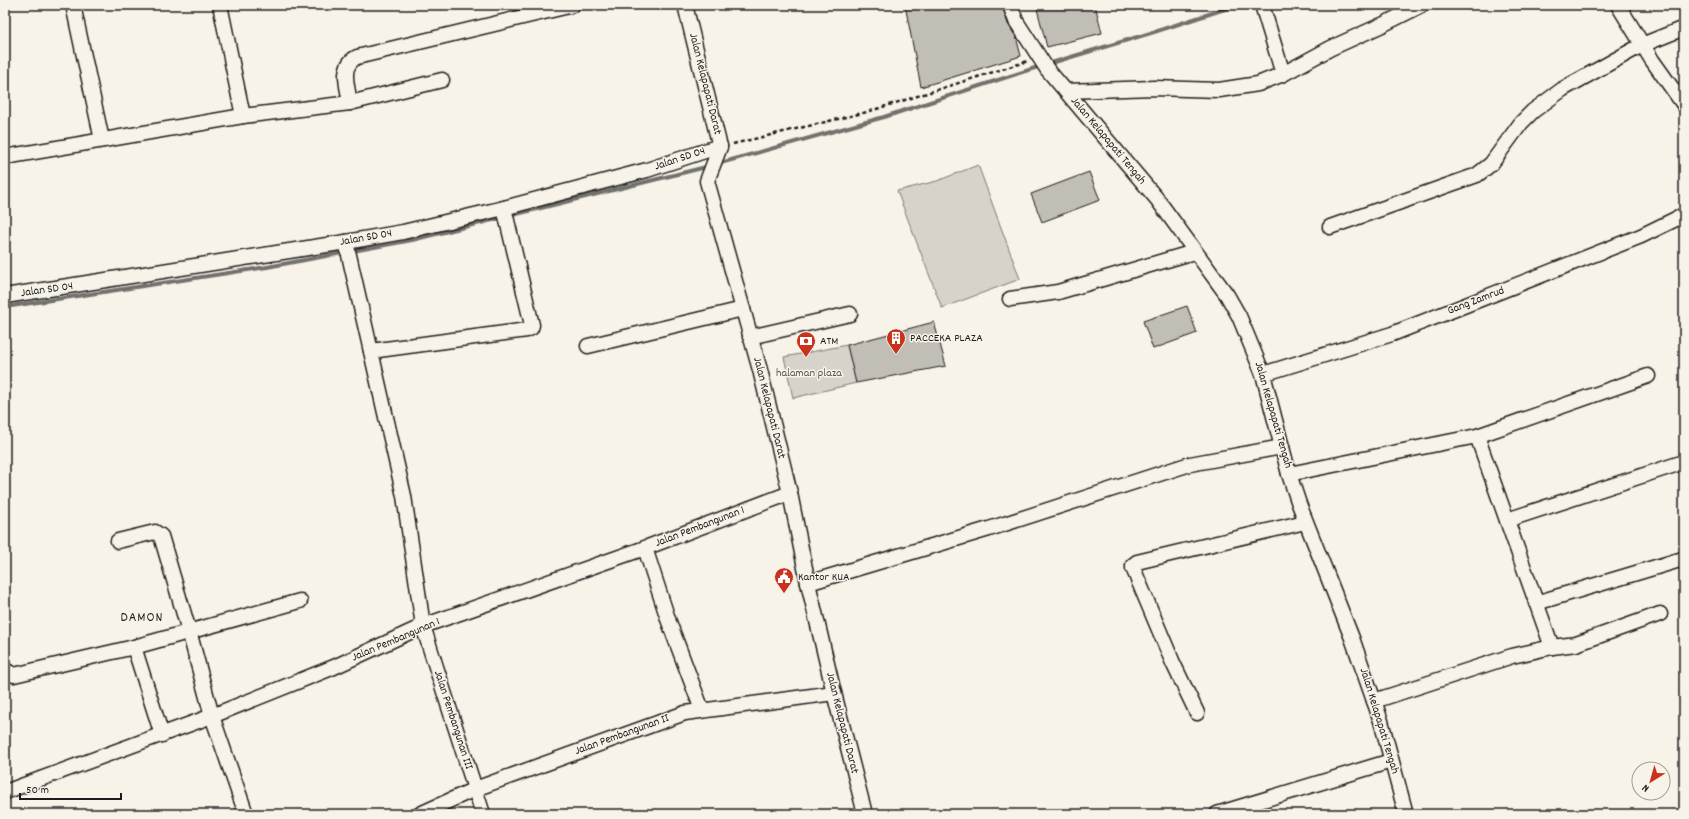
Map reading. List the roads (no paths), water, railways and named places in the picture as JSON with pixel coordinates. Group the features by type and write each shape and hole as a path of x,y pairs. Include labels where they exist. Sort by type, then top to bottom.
{"street":[{"path":"73,5 102,140"},
{"path":"220,5 243,116"},
{"path":"350,103 346,71 349,62 357,57 573,5"},
{"name":"Jalan Kelapapati Darat","path":"685,5 720,147 707,181 760,370 790,494 808,583 834,693 865,814"},
{"name":"Jalan Kelapapati Tengah","path":"1010,5 1016,22 1043,63 1157,199 1194,252 1227,295 1236,311 1263,374 1289,474 1305,522 1352,638 1374,701 1406,814"},
{"path":"1066,91 1154,88 1219,90 1258,84 1283,74 1331,48 1422,5"},
{"path":"1618,5 1642,45 1684,105"},
{"path":"1262,7 1283,74"},
{"path":"1330,227 1467,180 1477,175 1491,164 1521,123 1533,111 1563,89 1642,45 1684,28"},
{"path":"5,157 243,116 350,103 442,80"},
{"name":"Jalan SD 04","path":"5,296 348,249 403,232 506,213 720,147"},
{"path":"371,351 527,330 531,328 532,325 506,213"},
{"name":"Gang Zamrud","path":"1263,374 1392,334 1641,236 1684,215"},
{"name":"Jalan Pembangunan III","path":"348,249 404,496 423,626 483,814"},
{"path":"1010,298 1058,292 1194,252"},
{"path":"588,346 743,310"},
{"path":"750,337 850,314"},
{"path":"1289,474 1477,436 1648,376"},
{"path":"1477,436 1552,647"},
{"path":"808,583 989,529 1190,464 1282,447"},
{"path":"1507,520 1684,462"},
{"name":"Jalan Pembangunan 1","path":"5,792 212,716 334,667 423,626 645,548 790,494"},
{"path":"1197,713 1172,663 1133,565 1137,562 1305,522"},
{"path":"118,541 155,532 161,536 212,716 246,814"},
{"path":"645,548 669,622 702,710"},
{"path":"1536,603 1683,559"},
{"path":"5,670 14,675 134,647 300,602"},
{"path":"1374,701 1512,656 1552,647 1576,644 1660,614"},
{"path":"134,647 162,735"},
{"name":"Jalan Pembangunan II","path":"420,814 475,789 678,715 702,710 834,693"},
{"path":"1217,814 1392,761"}],"waterway":[{"path":"1048,64 1237,5"},
{"path":"717,164 884,117 1041,66"},
{"path":"5,307 267,267 412,240 710,166"}],"place":[{"name":"PACCEKA PLAZA","path":"896,355"},
{"name":"ATM","path":"806,358"},
{"name":"Kantor KUA","path":"784,594"}],"district":[{"name":"DAMON","path":"142,618"}],"park label":[{"name":"halaman plaza","path":"809,373"}]}
